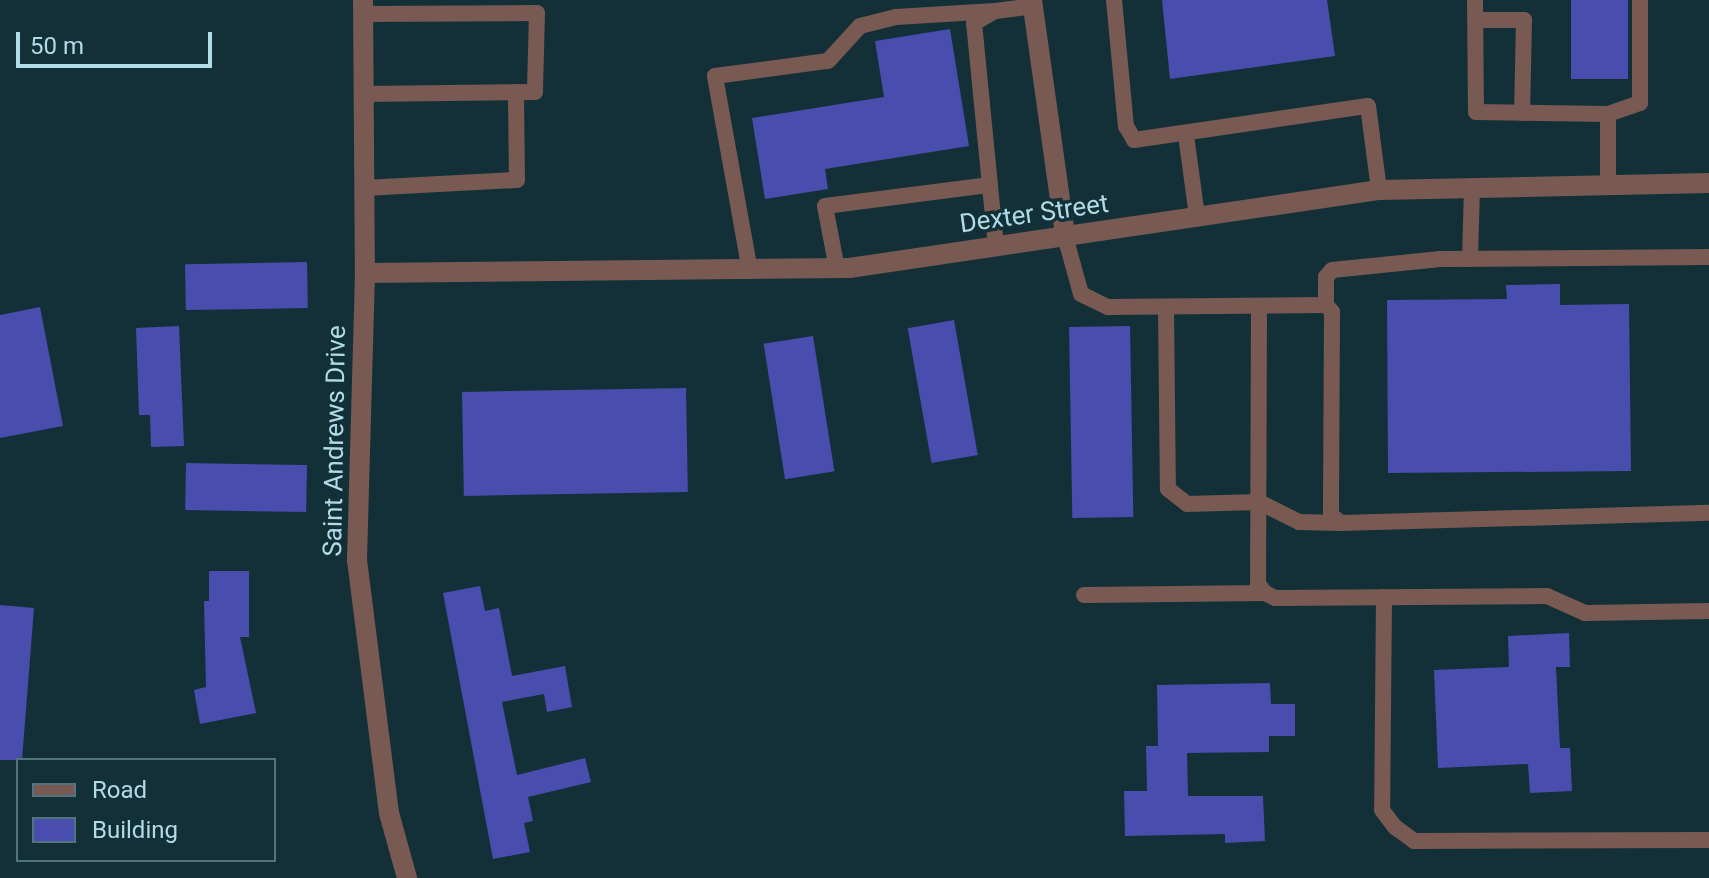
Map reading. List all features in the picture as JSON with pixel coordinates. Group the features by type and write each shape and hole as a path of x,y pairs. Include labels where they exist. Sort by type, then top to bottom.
{"street":[{"path":"1033,3 1065,236"},
{"name":"Saint Andrews Drive","path":"363,7 365,273 357,560 389,813 407,878"},
{"name":"Dexter Street","path":"365,273 837,269 1379,190 1709,183"}],"lane":[{"path":"1114,0 1126,126 1134,140 1186,135 1368,106 1379,190"},
{"path":"1475,0 1476,112 1608,114 1640,103 1640,0"},
{"path":"750,271 715,76 828,61 860,26 896,17 995,11 1033,3"},
{"path":"363,7 537,13 535,92 364,94"},
{"path":"995,11 974,23 973,49 990,185 987,195 996,247"},
{"path":"1476,20 1524,20 1522,113"},
{"path":"364,188 517,180 516,92"},
{"path":"1608,114 1608,184"},
{"path":"1186,135 1197,216"},
{"path":"837,269 825,206 990,185"},
{"path":"1470,259 1472,186"},
{"path":"1065,236 1088,301 1108,307 1326,305"},
{"path":"1341,523 1331,515 1332,312 1326,305 1326,277 1332,270 1470,259 1709,257"},
{"path":"1259,306 1258,584 1265,593 1275,598 1547,596 1585,613 1709,611"},
{"path":"1166,307 1168,489 1187,504 1259,502 1299,522 1341,523 1709,513"},
{"path":"1084,595 1265,593"},
{"path":"1384,597 1382,810 1395,827 1414,841 1709,840"}],"building":[{"path":"1162,0 1327,0 1335,56 1170,79"},
{"path":"1571,0 1628,0 1628,79 1571,79"},
{"path":"950,29 969,146 825,169 828,189 765,199 752,118 884,97 875,41"},
{"path":"307,262 308,308 186,310 185,264"},
{"path":"1560,284 1560,305 1629,304 1631,471 1388,473 1387,300 1507,299 1506,285"},
{"path":"40,307 63,426 0,438 0,315"},
{"path":"954,320 978,455 932,463 908,328"},
{"path":"179,326 184,446 151,447 150,415 139,415 136,328"},
{"path":"1130,326 1133,517 1072,518 1069,327"},
{"path":"813,336 834,471 785,479 764,344"},
{"path":"686,388 688,492 464,496 462,392"},
{"path":"186,463 307,465 306,512 185,510"},
{"path":"209,571 249,571 249,637 240,637 256,713 200,724 194,690 206,687 204,601 209,601"},
{"path":"480,586 485,611 499,608 512,676 565,666 572,707 547,712 544,694 502,702 517,775 585,758 591,782 528,797 533,821 524,823 530,852 493,859 443,593"},
{"path":"0,605 34,608 22,758 0,760"},
{"path":"1569,633 1570,667 1556,667 1560,748 1570,748 1572,791 1530,793 1528,764 1438,768 1434,670 1509,667 1508,636"},
{"path":"1270,683 1271,704 1295,704 1295,736 1269,736 1269,752 1187,753 1188,796 1263,796 1265,841 1225,843 1225,834 1125,836 1124,791 1147,791 1146,746 1158,746 1157,685"}]}
